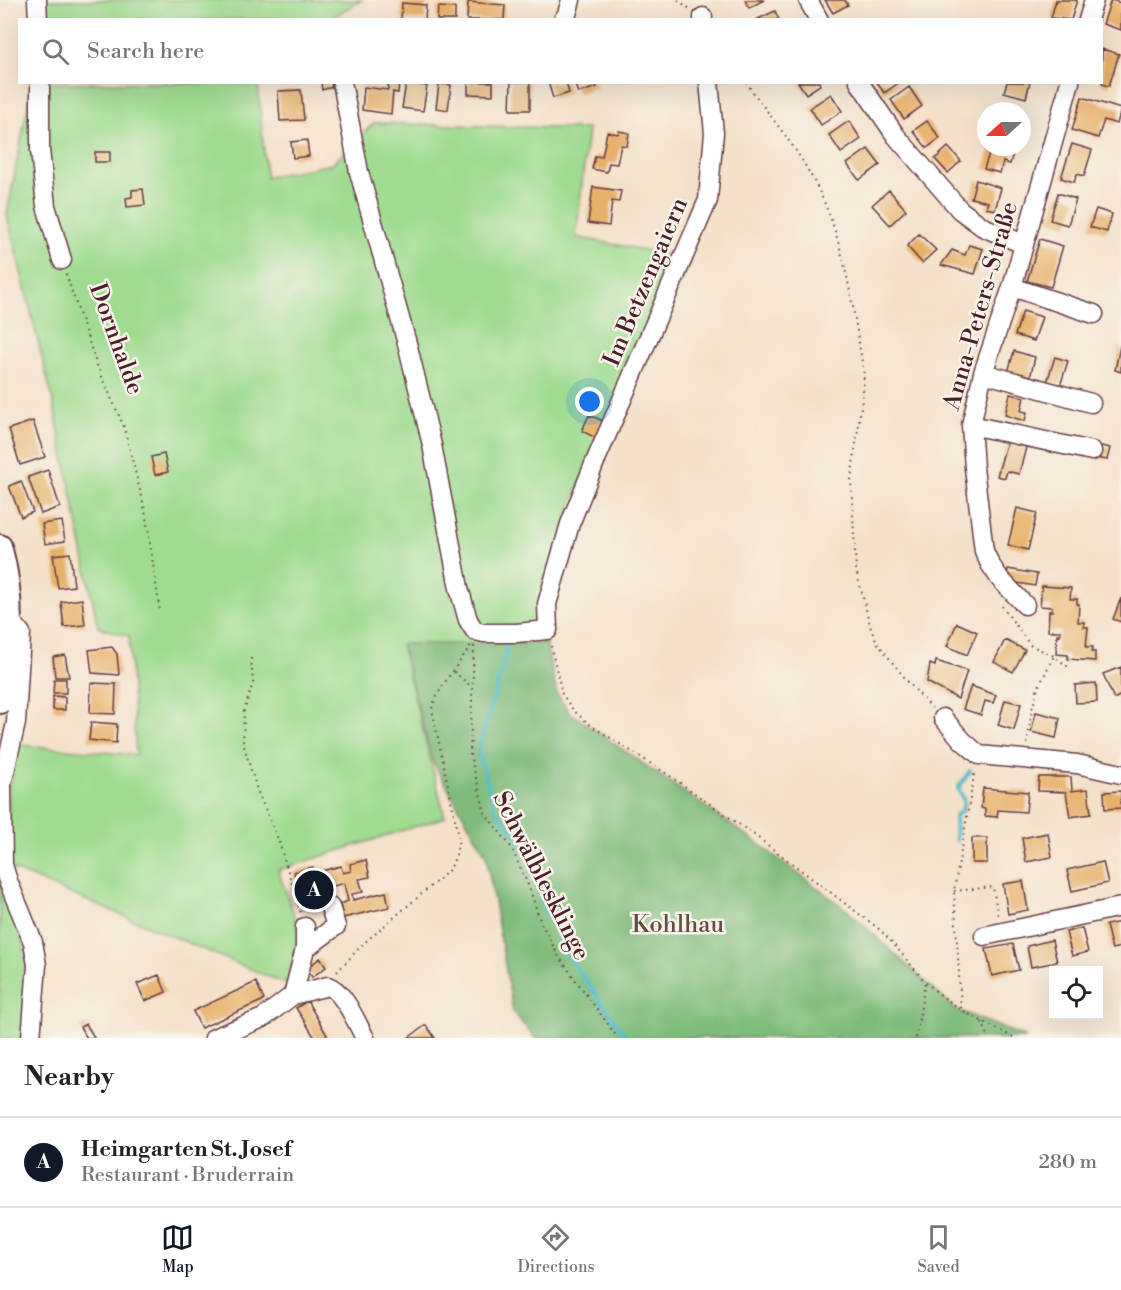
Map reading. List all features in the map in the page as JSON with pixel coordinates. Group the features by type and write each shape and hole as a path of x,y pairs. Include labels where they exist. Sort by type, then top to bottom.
{"main road":[{"path":"0,546 10,588 11,621 9,651 0,702"}],"street":[{"path":"38,0 38,18"},
{"path":"564,18 571,0"},
{"path":"808,0 818,18"},
{"path":"1090,18 1094,0"},
{"path":"342,84 359,172 408,347 432,445 468,620 475,630 507,633 548,630"},
{"name":"Im Betzengaiern","path":"548,630 547,604 554,572 570,524 594,462 708,200 714,133 709,84"},
{"path":"860,84 896,136 960,210 983,227 1023,244"},
{"name":"Anna-Peters-Straße","path":"1025,605 1000,579 984,551 971,425 983,373 1012,287 1069,84"},
{"name":"Dornhalde","path":"40,86 40,150 46,206 62,260"},
{"path":"1012,287 1094,314"},
{"path":"983,373 1090,403"},
{"path":"971,425 1092,451"},
{"path":"11,621 21,633 20,684 16,723 2,784 3,865 33,942 37,965 31,1038"},
{"path":"943,718 979,755 1077,764 1121,774"},
{"path":"305,949 336,926 330,907"},
{"path":"992,934 1121,907"},
{"path":"293,995 305,949 305,927"},
{"path":"214,1038 263,1018 293,995 326,987 334,988 341,995 365,1038"}],"path":[{"path":"748,84 785,133 810,173 827,208 845,265 864,374 850,480 856,570 871,629 878,644 908,682 943,718"},
{"name":"Dornhalde","path":"62,260 96,363 124,427 145,510 160,611"},
{"path":"548,630 562,694 573,710 589,724 670,776 753,834 879,929 925,980 982,1022 1015,1038"},
{"name":"Schwälblesklinge","path":"454,672 475,642 470,754 485,813 511,847 530,887 541,923 559,957 618,1038"},
{"path":"1025,759 1032,709 1038,688 1054,656"},
{"path":"251,658 253,682 244,711 243,743 257,790 278,839 305,927"},
{"path":"326,987 328,981 364,943 445,874 453,861 459,837 432,709 433,702 454,672 474,688"},
{"path":"961,1008 954,891 971,784"},
{"path":"954,891 993,887 992,934"},
{"path":"916,1038 925,980"},
{"path":"982,1022 989,1038"}],"green space":[{"path":"42,0 362,0 331,18 40,18"},
{"path":"32,84 258,84 266,177 332,164 374,123 588,129 576,237 691,261 574,495 539,620 546,644 401,645 445,817 278,870 300,932 286,984 9,868 9,786 18,745 136,755 129,636 98,627 53,401 7,215"},
{"name":"Kohlhau","path":"401,644 546,644 557,694 569,712 756,842 847,910 955,1009 1027,1038 535,1038 513,1012 486,855 433,762"},
{"path":"0,883 21,933 30,971 25,1038 0,1038"}],"building":[{"path":"745,0 764,0 749,8"},
{"path":"825,0 845,0 848,5 833,13"},
{"path":"1056,0 1077,0 1072,18 1051,18"},
{"path":"1111,0 1121,3 1121,30 1103,24"},
{"path":"468,2 505,5 504,18 467,18"},
{"path":"402,3 426,5 425,18 401,18"},
{"path":"438,7 455,8 455,18 437,18"},
{"path":"775,11 778,18 760,18"},
{"path":"1103,49 1119,54 1109,86 1102,84"},
{"path":"321,84 331,84 332,87 322,90"},
{"path":"388,84 399,84 398,93 393,92 391,114 362,110 364,87 388,90"},
{"path":"406,84 427,86 423,111 402,108"},
{"path":"439,84 451,85 448,110 436,108"},
{"path":"468,84 493,84 493,95 468,94"},
{"path":"511,84 530,84 530,110 510,110"},
{"path":"549,84 567,84 569,93 553,98"},
{"path":"575,84 596,84 597,87 578,93"},
{"path":"799,84 820,84 820,85 806,94"},
{"path":"878,84 897,84 884,93"},
{"path":"1006,84 1030,84 1026,98 1004,92"},
{"path":"909,87 922,106 904,119 891,100"},
{"path":"301,90 304,120 280,121 278,91"},
{"path":"831,94 842,111 821,125 810,108"},
{"path":"1082,97 1121,109 1117,124 1104,120 1098,138 1072,130"},
{"path":"849,121 861,139 841,153 829,135"},
{"path":"927,121 940,138 927,148 913,131"},
{"path":"619,131 629,133 627,146 621,145 617,164 609,163 607,172 592,169 595,156 602,157 607,132 618,134"},
{"path":"307,140 309,156 293,158 291,142"},
{"path":"1072,144 1092,150 1084,176 1077,174 1074,182 1061,178"},
{"path":"948,147 961,161 948,173 935,159"},
{"path":"868,149 880,165 859,180 847,164"},
{"path":"95,152 110,152 110,162 95,162"},
{"path":"988,156 1012,156 1010,164 1003,162 1000,173 984,169"},
{"path":"976,180 1001,188 995,210 986,208 988,202 971,198"},
{"path":"593,187 621,191 619,202 612,201 609,226 588,223"},
{"path":"143,189 145,205 127,207 126,198 132,197 132,190"},
{"path":"889,190 906,210 890,225 872,205"},
{"path":"1058,193 1076,199 1068,225 1050,220"},
{"path":"1096,209 1112,214 1107,232 1090,227"},
{"path":"919,234 936,250 922,263 907,246"},
{"path":"1040,239 1063,246 1051,287 1027,281"},
{"path":"969,245 983,249 975,274 941,265 952,250 965,255"},
{"path":"1023,311 1042,317 1034,341 1015,335"},
{"path":"1121,346 1121,372 1115,370"},
{"path":"1014,351 1035,357 1029,382 1007,376"},
{"path":"1055,357 1068,361 1060,386 1047,382"},
{"path":"1010,394 1024,397 1021,411 1027,412 1025,421 1005,415"},
{"path":"589,415 603,421 596,438 582,431"},
{"path":"33,421 45,457 20,465 9,429"},
{"path":"1009,434 1028,440 1019,474 1007,471 1005,478 997,476"},
{"path":"1098,445 1110,448 1107,460 1095,458"},
{"path":"164,454 168,472 155,475 151,457"},
{"path":"48,470 60,507 41,514 28,477"},
{"path":"21,481 33,512 21,517 9,486"},
{"path":"1017,508 1037,513 1028,550 1008,545"},
{"path":"62,521 65,541 45,544 42,524"},
{"path":"70,553 74,586 58,588 53,555"},
{"path":"1008,569 1037,574 1035,586 1006,581"},
{"path":"1042,586 1071,588 1070,599 1077,599 1078,622 1084,622 1084,627 1088,627 1086,647 1093,647 1095,661 1068,659 1068,655 1056,654 1057,634 1060,635 1060,631 1048,631 1049,611 1052,611 1052,607 1040,606"},
{"path":"1121,598 1121,622 1113,619"},
{"path":"82,599 85,625 64,627 61,602"},
{"path":"957,623 977,632 967,655 947,646"},
{"path":"1005,640 1025,650 1013,672 994,662"},
{"path":"112,647 117,654 119,675 92,673 89,650"},
{"path":"65,655 69,677 55,677 53,657"},
{"path":"936,661 967,671 958,699 927,682 930,664 935,666"},
{"path":"1121,667 1121,695 1114,699 1103,674"},
{"path":"54,679 66,679 66,693 53,693"},
{"path":"91,683 116,684 115,714 90,713"},
{"path":"1096,683 1097,702 1076,703 1075,685"},
{"path":"971,686 996,695 993,703 985,701 981,715 963,709"},
{"path":"53,696 65,697 65,710 53,710"},
{"path":"1005,700 1021,704 1014,730 998,725"},
{"path":"1036,712 1060,718 1056,738 1031,732"},
{"path":"91,722 117,724 116,743 89,740"},
{"path":"1039,777 1071,777 1072,791 1088,789 1091,814 1070,817 1066,792 1038,791"},
{"path":"983,788 1028,792 1026,812 998,810 997,817 985,816 985,809 981,808"},
{"path":"1121,791 1121,808 1105,809 1104,792"},
{"path":"1048,833 1052,857 1026,862 1022,838"},
{"path":"972,838 987,838 987,863 972,863"},
{"path":"366,860 370,877 359,879 363,892 352,894 353,900 386,892 389,907 343,918 340,904 348,901 344,883 323,889 326,902 308,907 304,888 299,889 294,872 313,867 314,873 341,866 343,873 351,871 350,864"},
{"path":"1103,862 1108,883 1072,891 1067,870"},
{"path":"1023,881 1028,910 1008,914 1003,884"},
{"path":"1121,922 1121,947 1112,949 1106,925"},
{"path":"1082,928 1088,952 1072,956 1066,932"},
{"path":"1052,940 1057,962 1031,967 1027,946"},
{"path":"1013,944 1019,970 992,976 986,949"},
{"path":"320,958 326,967 312,977 306,969"},
{"path":"159,975 166,992 145,1001 137,984"},
{"path":"256,982 264,1000 201,1028 193,1011"},
{"path":"307,1001 327,1035 323,1038 315,1038 296,1008"},
{"path":"86,1024 94,1037 87,1038 80,1027"},
{"path":"426,1025 435,1038 408,1038"}],"waterway":[{"name":"Schwälblesklinge","path":"507,638 505,659 478,752 496,811 517,836 538,881 543,906 566,953 627,1038"},
{"path":"956,840 955,816 962,811 964,801 958,788 970,771"}],"place":[{"name":"Heimgarten St. Josef","path":"314,890"}]}
